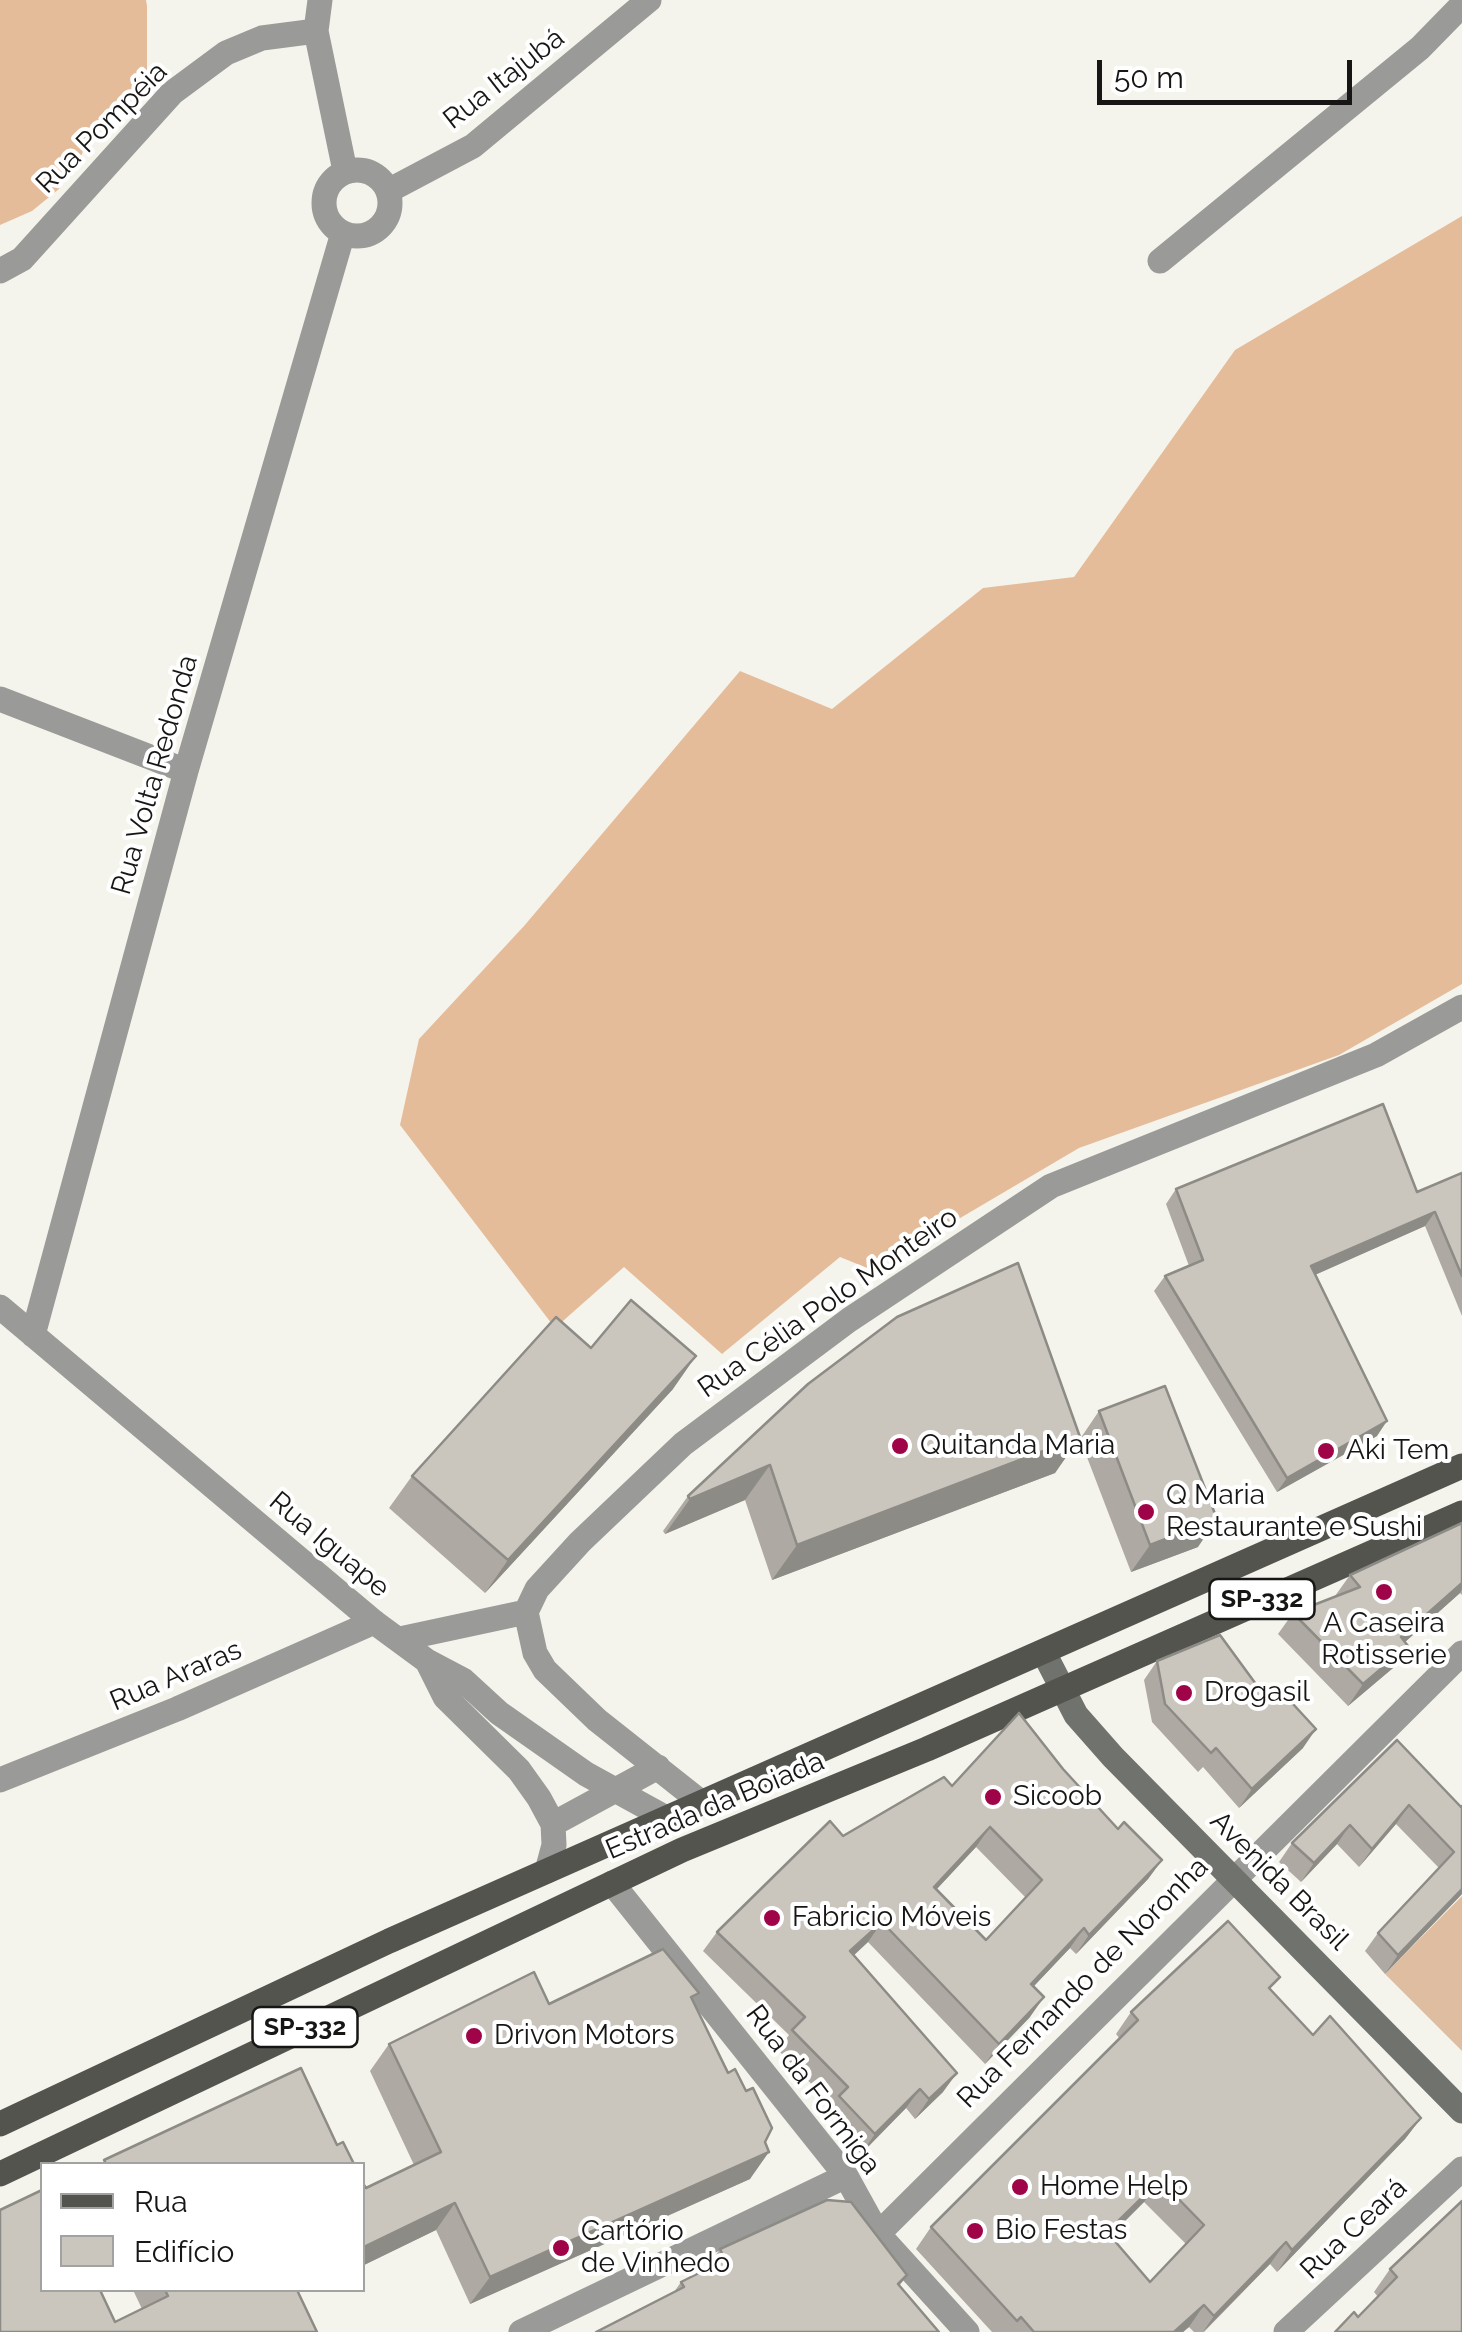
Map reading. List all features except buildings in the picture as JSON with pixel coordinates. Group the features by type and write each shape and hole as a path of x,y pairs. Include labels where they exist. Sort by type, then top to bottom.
{"main road":[{"name":"Estrada da Boiada","path":"0,2124 547,1871 1462,1466"},
{"name":"Estrada da Boiada","path":"0,2174 612,1883 1462,1512"}],"street":[{"path":"320,0 316,32 345,172"},
{"name":"Rua Itajubá","path":"388,191 473,146 649,0"},
{"path":"1160,261 1420,48 1462,6"},
{"name":"Rua Pompéia","path":"0,271 22,258 172,93 226,53 262,38 316,32"},
{"path":"345,172 370,172 388,191 390,204 379,227 368,234 343,233 332,225 324,201 334,178 345,172"},
{"name":"Rua Volta Redonda","path":"33,1335 186,771 343,233"},
{"path":"0,699 186,771"},
{"name":"Rua Célia Polo Monteiro","path":"526,1612 537,1589 580,1542 683,1444 848,1320 1003,1216 1052,1186 1376,1055 1462,1007"},
{"name":"Rua Iguape","path":"0,1307 374,1622 426,1661 445,1698 518,1770 553,1824"},
{"path":"400,1639 526,1612 529,1637 545,1670 597,1720 702,1803"},
{"name":"Rua Araras","path":"0,1780 374,1622"},
{"name":"Rua Fernando de Noronha","path":"878,2234 1462,1652"},
{"name":"Avenida Brasil","path":"1044,1653 1076,1715 1113,1757 1462,2111"},
{"path":"426,1661 463,1680 499,1712 614,1792 668,1819"},
{"path":"547,1871 554,1845 553,1824 658,1767"},
{"name":"Rua da Formiga","path":"612,1883 846,2176 878,2234 967,2332"},
{"name":"Rua Ceará","path":"1286,2332 1462,2169"},
{"path":"521,2332 846,2176"}],"shaded area":[{"path":"0,0 146,0 147,77 93,126 80,159 59,189 32,211 0,225"},
{"path":"1462,216 1462,984 1339,1055 1079,1148 872,1270 840,1257 722,1354 624,1267 555,1328 400,1125 419,1039 524,926 740,671 832,709 983,588 1074,577 1235,350"},
{"path":"1462,1896 1462,2051 1385,1974"}],"place":[{"name":"Quitanda Maria","path":"900,1446"},
{"name":"Aki Tem","path":"1326,1451"},
{"name":"Q Maria Restaurante e Sushi","path":"1146,1512"},
{"name":"A Caseira Rotisserie","path":"1384,1592"},
{"name":"Drogasil","path":"1184,1693"},
{"name":"Sicoob","path":"993,1797"},
{"name":"Fabricio Móveis","path":"772,1918"},
{"name":"Drivon Motors","path":"474,2036"},
{"name":"Home Help","path":"1020,2187"},
{"name":"Bio Festas","path":"975,2231"},
{"name":"Cartório de Vinhedo","path":"561,2248"}]}
